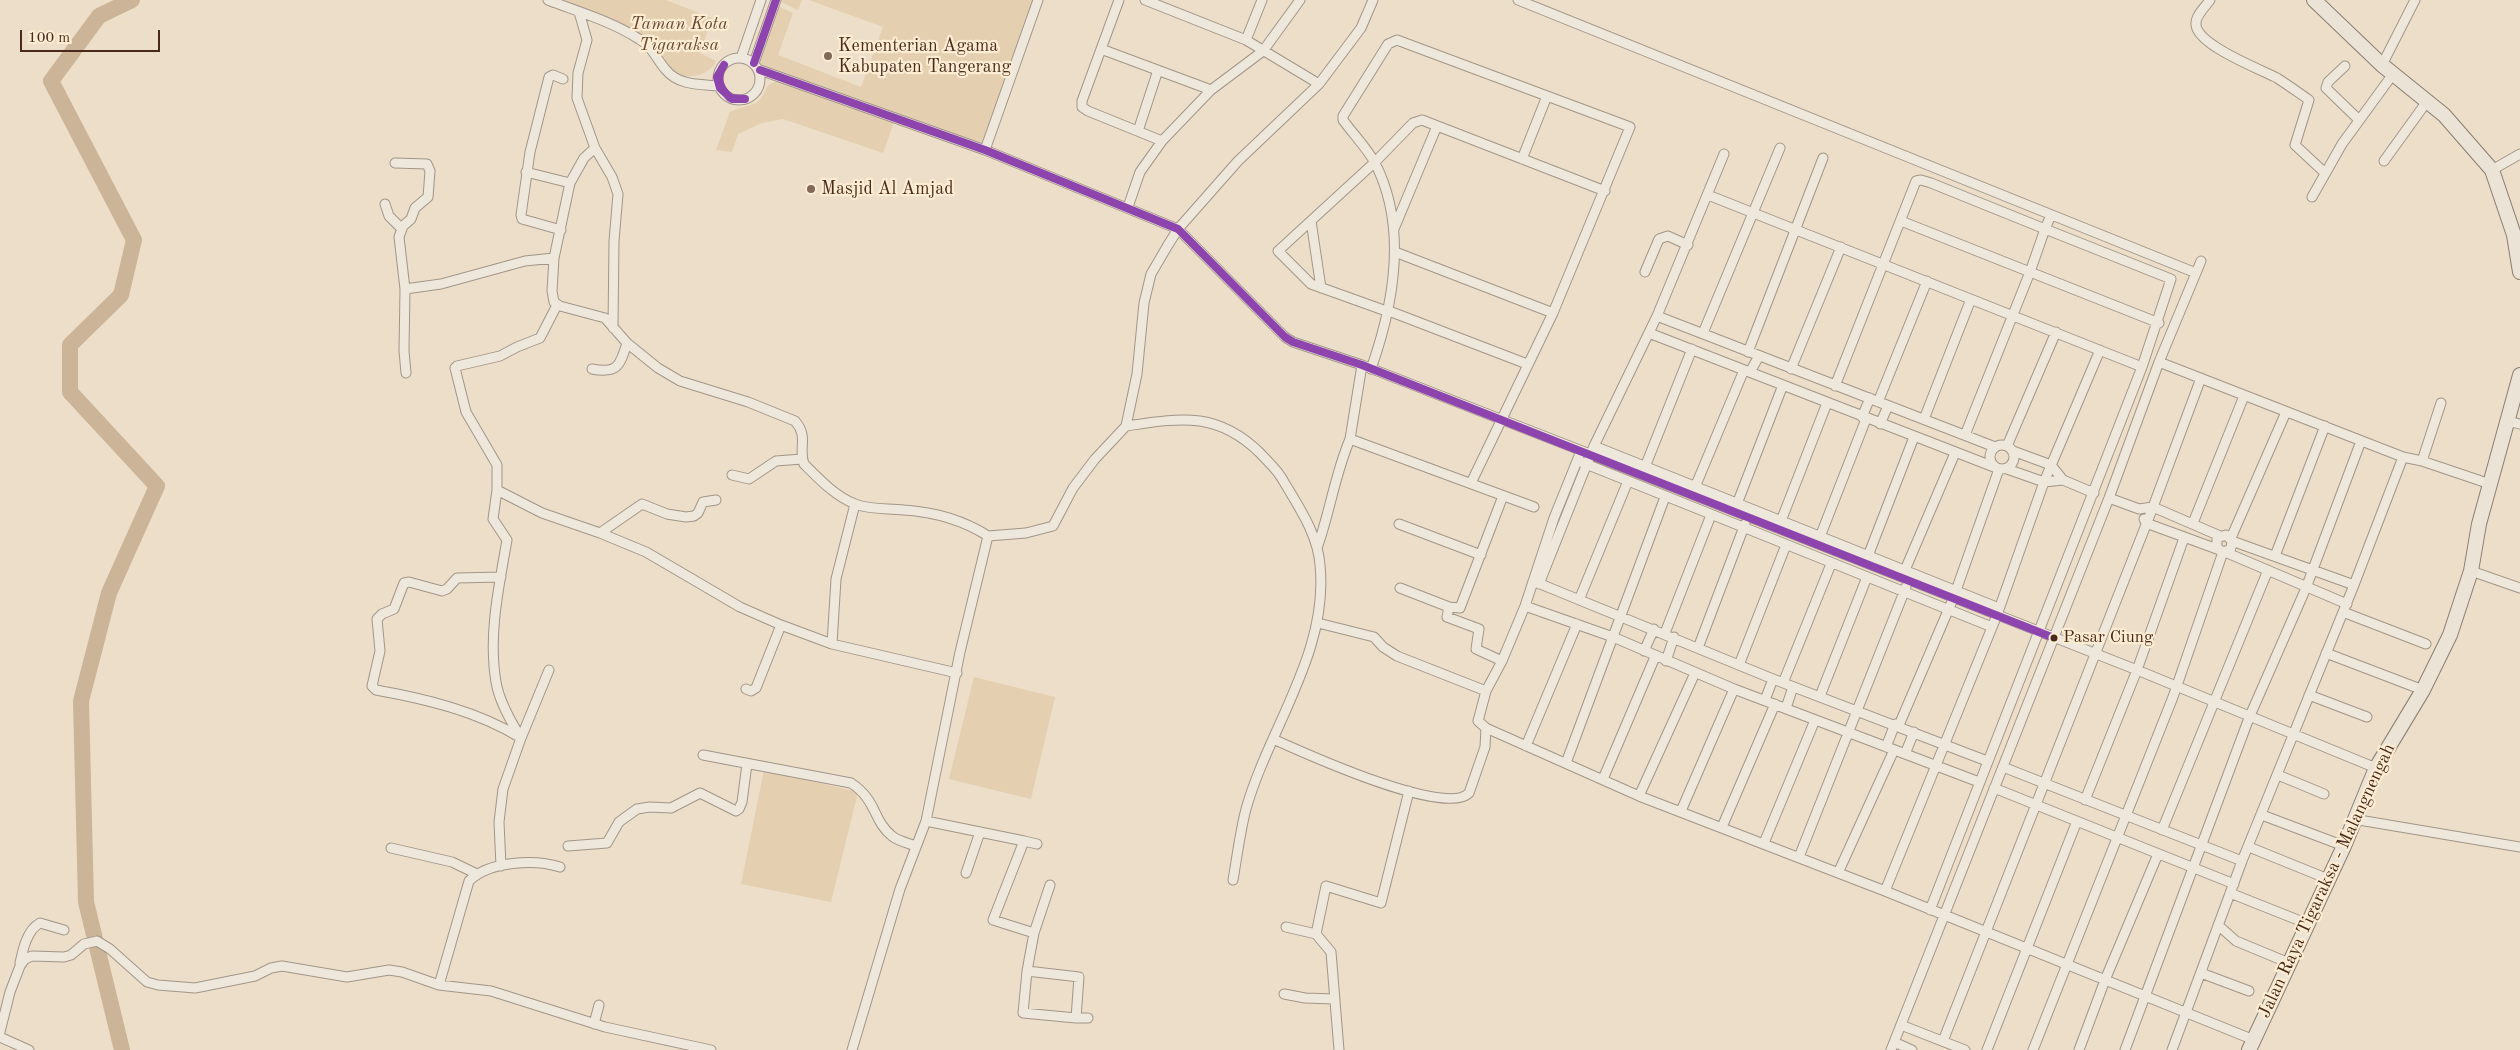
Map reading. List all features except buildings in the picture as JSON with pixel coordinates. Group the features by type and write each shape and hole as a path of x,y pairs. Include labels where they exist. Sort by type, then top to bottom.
{"main road":[{"path":"2314,0 2382,65 2428,100 2444,115 2492,170 2517,235 2520,272"},
{"name":"Jalan Raya Tigaraksa - Malangnengah","path":"2252,1045 2344,846 2353,819 2376,768 2423,690 2450,635 2471,571 2479,524 2490,484 2514,422 2520,374"}],"street":[{"path":"548,0 608,22 641,40 652,48 672,77 685,83 719,86"},
{"path":"741,58 761,0"},
{"path":"776,0 757,67 759,88 747,99 730,98 719,86 718,76 722,66 730,59 741,58 757,67 985,150 1128,207 1178,229 1285,337 1293,342 1362,365 1581,451 1592,450 1818,541 1908,574"},
{"path":"985,150 1038,0"},
{"path":"1119,0 1082,101 1082,107 1088,112 1162,141"},
{"path":"1146,0 1246,40 1319,84"},
{"path":"1246,40 1262,0"},
{"path":"1128,207 1140,172 1162,141 1211,90 1263,51 1300,0"},
{"path":"595,148 584,158 570,183 554,258 552,291 554,302 557,305 603,317 626,343 658,368 680,381 748,402 796,422 801,427 804,440 802,459 804,464 825,485 855,504 880,510 905,510 947,517 973,526 988,536 1026,533 1053,526 1073,488 1095,459 1126,426 1137,374 1144,303 1150,274 1178,229 1238,161 1319,84 1361,28 1373,0"},
{"path":"1518,0 2196,273"},
{"path":"2210,0 2196,20 2196,27 2202,36 2226,53 2280,80 2309,100 2305,118 2294,145 2325,173"},
{"path":"2382,65 2416,0"},
{"path":"578,12 587,40 578,73 577,98 595,148 612,176 618,194 614,240 613,328"},
{"path":"1371,369 1389,311 1395,252 1393,230 1389,200 1375,162 1343,120 1343,116 1369,72 1392,41 1397,40 1630,127 1605,192 1553,313 1471,483"},
{"path":"1101,49 1211,90"},
{"path":"2345,66 2328,82 2326,88 2359,120"},
{"path":"1138,131 1158,70"},
{"path":"2312,197 2342,144 2393,74"},
{"path":"561,230 521,217 526,172 549,77 553,75 563,79"},
{"path":"1522,159 1547,96"},
{"path":"2384,160 2428,100"},
{"path":"1527,364 1389,311 1311,284 1278,251 1375,162 1413,123 1422,120 1605,192"},
{"path":"1393,230 1438,126"},
{"path":"1703,333 1780,148"},
{"path":"1724,154 1657,316 1592,450 1502,661 1486,691 1478,720 1486,728 1640,796 1682,810 1986,931 2144,997 2187,1012 2252,1045"},
{"path":"2492,170 2520,154"},
{"path":"1748,352 1823,158"},
{"path":"395,162 427,164 430,171 428,197 415,208 411,219 402,229 399,237 406,289 404,351 406,373"},
{"path":"526,172 570,183"},
{"path":"1835,386 1916,181 1921,180 2171,279 2159,322 2094,493 1930,910"},
{"path":"1708,195 2142,366"},
{"path":"385,204 389,216 402,229"},
{"path":"1965,436 2051,215"},
{"path":"1311,221 1322,288"},
{"path":"1901,221 2159,322"},
{"path":"1645,272 1659,239 1668,236 1688,244"},
{"path":"1791,369 1840,247"},
{"path":"1395,252 1553,313"},
{"path":"406,289 441,284 524,261 554,258"},
{"path":"1912,1050 1893,1046 2109,498 2159,362 2201,261"},
{"path":"1812,556 1864,418 1874,400 1926,281"},
{"path":"1924,419 1971,299"},
{"path":"521,738 512,723 496,683 494,635 500,576 507,540 493,519 497,490 497,465 466,412 455,368 500,356 540,338 557,305"},
{"path":"1657,316 1965,436 1995,447 2010,448 2051,465 2063,480 2094,493"},
{"path":"1838,873 1890,748 1897,725 1954,594 2000,468 2014,461 2010,448 2056,332"},
{"path":"1649,333 1955,453 2044,482 2063,480"},
{"path":"592,369 605,372 614,370 622,360 626,343"},
{"path":"1732,365 1739,348"},
{"path":"1579,600 1632,483 1644,471 1692,349"},
{"path":"1885,891 1938,766 1998,612 2044,482 2100,350"},
{"path":"1688,504 1747,371 1759,356"},
{"path":"2159,362 2403,458 2422,461 2490,484"},
{"path":"1317,548 1328,514 1341,461 1350,439 1362,365"},
{"path":"1943,1041 2153,507 2201,378"},
{"path":"1738,504 1783,385"},
{"path":"2193,523 2244,396"},
{"path":"1781,521 1827,403"},
{"path":"2422,461 2441,404"},
{"path":"1880,424 1888,406"},
{"path":"2222,551 2231,548 2232,540 2286,412"},
{"path":"1126,426 1164,420 1193,420 1223,426 1252,446 1279,472 1305,519 1317,548 1320,565 1320,611 1318,623 1308,656 1246,809 1233,880"},
{"path":"2275,556 2325,426"},
{"path":"1868,556 1914,437"},
{"path":"1350,439 1534,507"},
{"path":"2125,1050 2192,866 2250,718 2306,588 2361,441"},
{"path":"1995,447 1990,456 2000,468"},
{"path":"1536,582 1554,518 1581,451"},
{"path":"1799,857 1904,593 1908,574 1955,453"},
{"path":"2172,1050 2242,861 2345,608 2403,458"},
{"path":"732,475 749,479 776,461 802,459"},
{"path":"1577,460 1666,497 1688,504 1743,529 1992,627"},
{"path":"497,490 542,513 600,532 646,552 740,607 781,625 832,644 957,673"},
{"path":"1693,491 1738,504 1749,513 1781,521 1818,541 1868,556 1998,612 2038,632 2138,670 2250,718 2376,768"},
{"path":"1400,588 1458,609 1481,556 1503,496"},
{"path":"1566,763 1666,497"},
{"path":"2109,498 2139,509 2153,507 2220,536 2226,535 2232,540 2354,585"},
{"path":"600,532 642,504 668,514 686,517 694,516 698,513 703,502 716,500"},
{"path":"832,644 836,579 855,504"},
{"path":"2139,509 2146,523 2268,570 2345,608 2426,644"},
{"path":"1698,648 1749,513"},
{"path":"1665,633 1710,515"},
{"path":"1399,524 1481,556"},
{"path":"852,1050 873,974 915,846 926,821 988,536"},
{"path":"2220,536 2215,542 2222,551"},
{"path":"2085,800 2138,670 2184,538"},
{"path":"1739,665 1786,545"},
{"path":"2034,1050 2176,687 2222,551"},
{"path":"1783,683 1832,564"},
{"path":"2162,830 2268,570"},
{"path":"2471,571 2520,588"},
{"path":"500,576 457,578 446,590 442,591 404,582 394,609 382,614 376,622 380,651 372,688 420,698 460,711 501,726 521,738"},
{"path":"1820,696 1867,577"},
{"path":"1536,582 1665,633 1783,683 1987,761"},
{"path":"1525,606 1613,637 1655,657 1734,689 1979,782"},
{"path":"1449,607 1447,617 1479,629 1476,648 1502,661"},
{"path":"1318,623 1374,637 1383,647 1397,656 1486,691"},
{"path":"1526,746 1577,624"},
{"path":"746,689 751,691 756,688 781,625"},
{"path":"1644,651 1654,629"},
{"path":"1666,661 1674,637"},
{"path":"2326,653 2423,690"},
{"path":"1603,779 1655,657"},
{"path":"501,866 499,822 503,789 521,738 549,670"},
{"path":"1640,796 1695,673"},
{"path":"1765,700 1773,679"},
{"path":"1786,708 1794,687"},
{"path":"1682,810 1734,689"},
{"path":"2309,695 2367,716"},
{"path":"1722,827 1775,704"},
{"path":"1764,843 1815,720"},
{"path":"1273,739 1377,783 1443,799 1466,796 1485,747 1486,728"},
{"path":"1905,754 1914,732"},
{"path":"703,755 851,783 863,791 873,805 882,826 893,837 915,846"},
{"path":"568,846 607,843 618,822 637,809 650,806 671,808 700,793 736,811 742,802 747,764"},
{"path":"2003,767 2242,861"},
{"path":"2278,775 2324,794"},
{"path":"1994,788 2234,884"},
{"path":"1316,934 1326,886 1381,903 1409,791"},
{"path":"2262,815 2344,846"},
{"path":"2353,819 2520,847"},
{"path":"926,821 1037,844"},
{"path":"1987,1050 2028,950 2077,821"},
{"path":"966,873 980,832"},
{"path":"1024,841 993,920 1034,933"},
{"path":"2248,847 2328,879"},
{"path":"390,848 452,862 477,874"},
{"path":"2080,1050 2106,980 2158,854"},
{"path":"439,985 469,881 477,874 501,866 544,862 560,868"},
{"path":"1050,885 1034,933 1027,970 1023,1012 1088,1018"},
{"path":"2230,893 2308,924"},
{"path":"0,1032 26,940 35,926 40,923 64,930"},
{"path":"2218,925 2236,941 2289,963"},
{"path":"1286,927 1316,934 1330,952 1339,1050"},
{"path":"20,966 25,959 32,956 64,957 84,944 97,942 110,949 147,982 158,985 195,988 255,976 271,968 282,966 347,977 396,971 439,985 491,991 594,1024 712,1050"},
{"path":"1027,970 1079,976 1076,1018"},
{"path":"2201,973 2249,991"},
{"path":"1284,994 1305,998 1334,999"},
{"path":"594,1024 599,1005"},
{"path":"1901,1025 1965,1050"},
{"path":"0,1037 29,1050"}],"green space":[{"name":"Taman Kota Tigaraksa","path":"564,0 666,0 712,18 700,53 716,61 710,69 701,74 685,76 675,73 657,47 643,37 610,19"},
{"path":"777,0 802,0 798,10"},
{"path":"809,0 1035,0 984,149 761,70 756,62 775,5 793,13 778,55 861,87 883,27"},
{"path":"777,81 894,122 883,153 783,119 762,123 738,134 732,152 716,150 730,112 754,104 761,98 768,85"},
{"path":"974,677 1055,697 1031,799 949,779"},
{"path":"764,770 858,792 831,902 741,884"}],"waterway":[{"path":"122,1050 86,902 81,701 109,593 157,486 70,392 70,345 121,295 134,240 51,81 99,16 132,0"}],"transit line":[{"path":"754,63 776,0"},
{"path":"724,65 719,79 721,87 730,98 745,99"},
{"path":"724,65 717,77 720,88 732,99 745,99"},
{"path":"760,70 985,150 1178,229 1285,337 1293,342 1362,365 2054,638"}],"place":[{"name":"Kementerian Agama Kabupaten Tangerang","path":"828,56"},
{"name":"Masjid Al Amjad","path":"811,189"},
{"name":"Pasar Ciung","path":"2054,638"}]}
